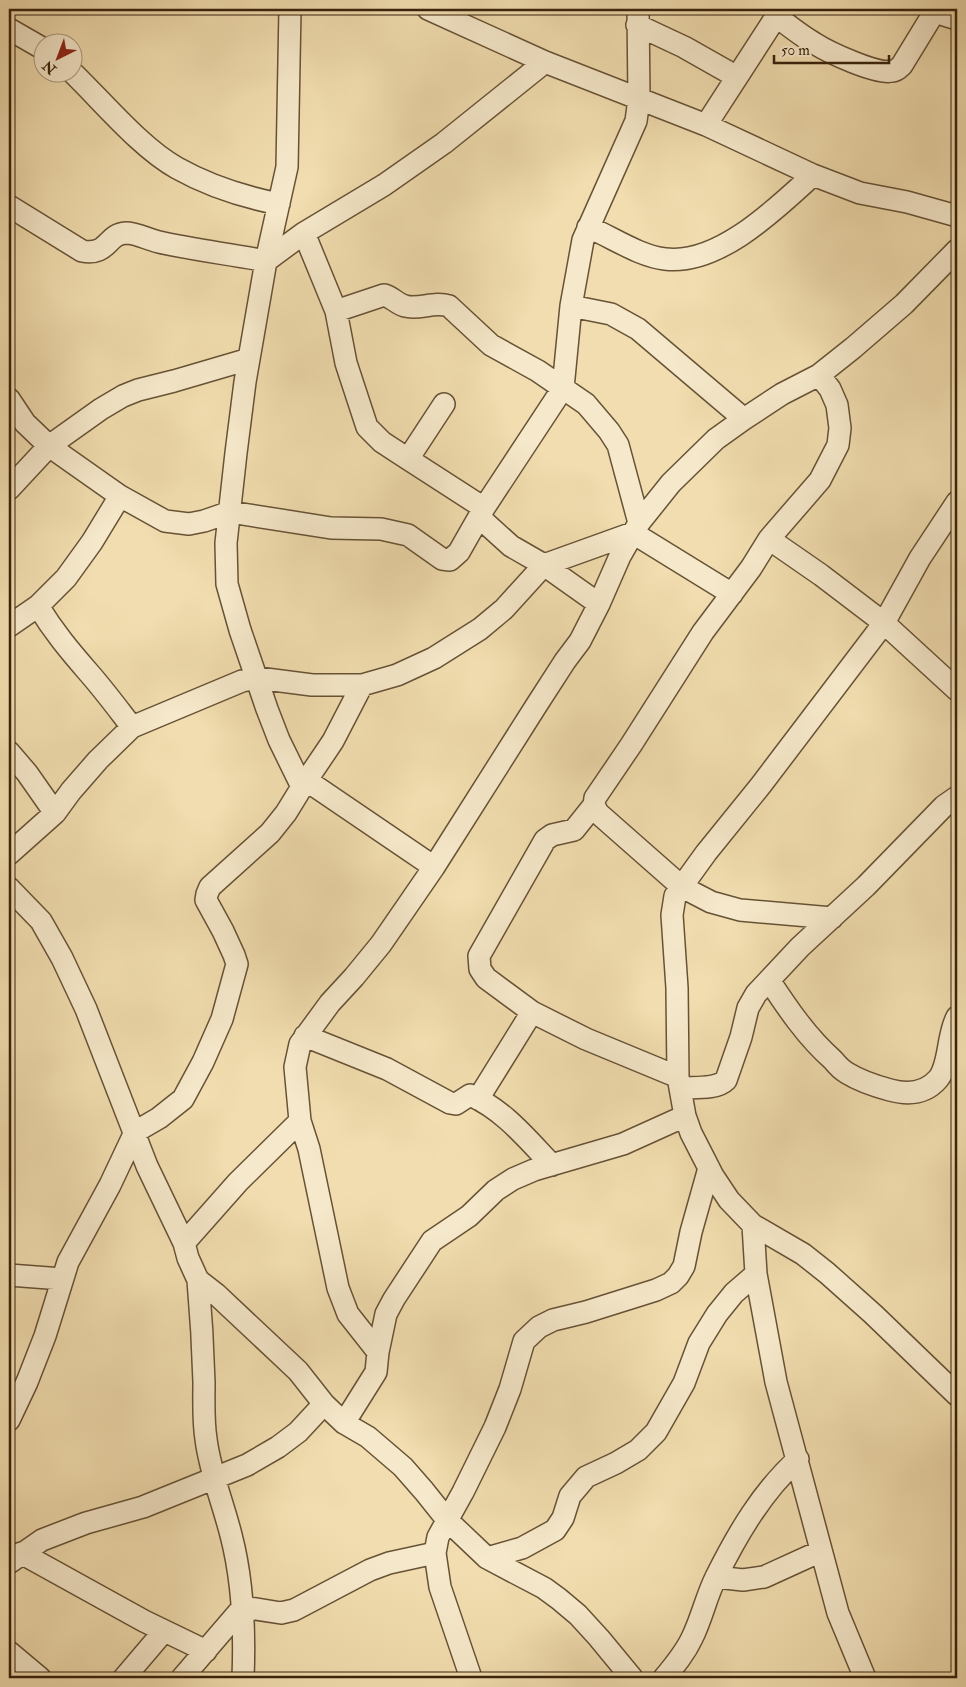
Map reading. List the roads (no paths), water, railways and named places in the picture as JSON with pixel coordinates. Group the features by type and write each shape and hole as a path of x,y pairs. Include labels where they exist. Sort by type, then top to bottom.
{"street":[{"path":"290,9 287,167 266,261 249,359 226,543 227,584 240,630 258,678 267,709 279,740 304,784 434,867"},
{"path":"428,9 545,62 706,125 813,175 860,193 907,202 957,216"},
{"path":"706,125 779,12 813,43 860,65 890,72 898,70 902,65 935,10 957,19"},
{"path":"638,17 672,41 737,77"},
{"path":"9,399 25,423 48,446 120,496 165,521 189,524 230,512 331,528 381,529 408,535 442,559 450,560 459,552 563,388 571,306 584,240 588,226 630,138 636,121 640,99 638,17"},
{"path":"9,29 32,42"},
{"path":"9,206 82,251 93,253 102,250 119,235 127,233 159,242 266,261 304,233 384,185 444,143 545,62"},
{"path":"82,82 151,149 177,168 212,185 246,197 279,204"},
{"path":"588,226 643,253 666,259 687,258 713,250 766,218 813,175"},
{"path":"304,233 336,311 346,363 367,427 382,442 482,513 511,546 544,565 599,604"},
{"path":"378,1352 348,1314 338,1288 312,1164 300,1121 295,1067 300,1044 304,1036 381,944 434,867 565,661 580,641 620,556 636,528 671,483 716,439 782,394 819,375 904,304 957,250"},
{"path":"336,311 384,295 406,306 441,303 449,306 457,312 474,332 491,345 538,371 586,404 618,445 636,528 732,594"},
{"path":"571,306 611,314 638,329 744,419"},
{"path":"9,489 48,446 123,396 138,390 249,359"},
{"path":"819,375 830,388 837,405 840,428 838,445 820,480 769,539 732,594 682,662 631,745 595,798 594,805 574,830 552,835 545,840 479,956 480,968 486,978 532,1012 586,1039 679,1083 714,1086 722,1084 726,1080 736,1052 748,1008 756,994 800,947 866,886 944,806 957,797"},
{"path":"408,459 444,404"},
{"path":"9,626 38,606 66,578 92,542 120,496"},
{"path":"957,502 920,558 884,623 761,785 706,852 675,896 672,915 678,988 679,1083 691,1132 708,1168 729,1200 753,1225 803,1254 827,1273 873,1314 957,1395"},
{"path":"9,854 55,813 98,760 132,728 234,684 258,678 312,685 362,685 397,675 434,658 480,629 504,609 544,565 636,528"},
{"path":"769,539 821,575 884,623 957,690"},
{"path":"38,606 62,641 132,728"},
{"path":"9,1420 28,1382 45,1336 68,1262 110,1185 135,1132 159,1118 183,1099 203,1062 222,1019 236,964 230,947 206,900 210,887 270,833 286,813 333,741 362,685"},
{"path":"9,752 27,773 55,813"},
{"path":"594,805 598,813 682,887 711,902 740,910 832,918"},
{"path":"9,888 40,921 62,958 86,1010 157,1189 184,1243 188,1258 198,1280 201,1315 203,1412 206,1440 214,1479 231,1534 240,1577 243,1608 243,1678"},
{"path":"769,980 795,1019 820,1049 846,1073 877,1087 901,1093 913,1094 931,1085 940,1077 945,1065 948,1045 957,1017"},
{"path":"478,1099 532,1012"},
{"path":"304,1036 387,1069 450,1103 456,1104 470,1095 478,1099 516,1126 552,1165"},
{"path":"344,1423 376,1372 386,1314 432,1241 469,1216 496,1190 513,1179 534,1170 623,1144 686,1116"},
{"path":"184,1243 238,1182 300,1121"},
{"path":"471,1678 440,1587 435,1553 438,1537 448,1521 495,1427 510,1389 524,1341 539,1327 553,1320 586,1312 656,1290 671,1283 684,1266 708,1168"},
{"path":"753,1225 756,1274 776,1382 838,1613 865,1678"},
{"path":"487,1558 522,1548 555,1530 563,1518 570,1496 586,1477 616,1464 638,1450 656,1432 684,1383 699,1343 717,1314 734,1293 756,1274"},
{"path":"9,1275 62,1278"},
{"path":"198,1280 216,1294 298,1371 324,1404 344,1423 368,1437 403,1467 448,1521 487,1558 544,1588 578,1615 632,1678"},
{"path":"15,1558 42,1540 66,1530 144,1507 247,1465 278,1447 298,1432 324,1404"},
{"path":"664,1678 683,1654 693,1637 716,1577 751,1513 781,1474 798,1459"},
{"path":"716,1577 743,1580 764,1577 821,1551"},
{"path":"243,1608 281,1612 294,1610 370,1570 389,1563 435,1553"},
{"path":"15,1558 206,1651"},
{"path":"182,1678 243,1608"},
{"path":"124,1678 164,1631"},
{"path":"9,1652 40,1678"}]}
